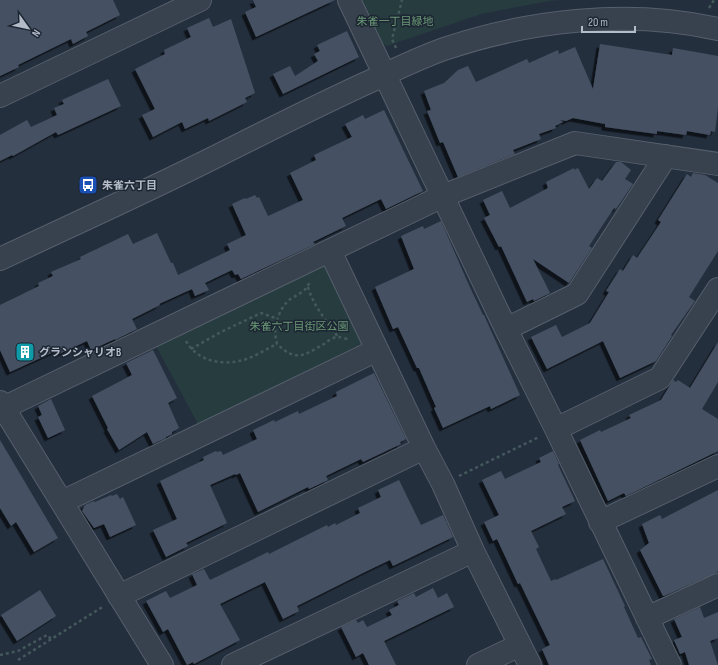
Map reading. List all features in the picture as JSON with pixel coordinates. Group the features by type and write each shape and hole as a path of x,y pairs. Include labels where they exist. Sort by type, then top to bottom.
{"street":[{"path":"0,96 200,0"},
{"path":"349,0 506,329 670,665"},
{"path":"0,259 200,165 340,95 385,74 443,50 486,37 524,28 609,19 669,21 718,29"},
{"path":"162,665 1,405 177,324 443,196 575,143 718,164"},
{"path":"506,329 577,294 666,156"},
{"path":"322,255 376,348 443,484 473,551 530,665"},
{"path":"556,429 660,378 718,289"},
{"path":"62,502 376,348"},
{"path":"119,596 424,448"},
{"path":"600,522 718,466"},
{"path":"233,665 473,551"},
{"path":"647,618 718,585"},
{"path":"478,665 520,645"}],"path":[{"path":"396,48 392,39 402,0"},
{"path":"708,8 714,0"},
{"path":"322,255 308,286 288,302 281,311 274,330 277,344 290,354 298,356 315,349 332,338 338,337 376,348"},
{"path":"308,286 311,298 338,337"},
{"path":"192,349 221,332 261,313 278,319"},
{"path":"177,324 192,349 206,359 226,363 244,360 277,344"},
{"path":"443,484 556,429"},
{"path":"18,660 119,596"},
{"path":"0,655 18,651 47,635 51,640"}],"green space":[{"name":"朱雀一丁目緑地","path":"361,0 562,0 549,1 481,14 387,46 383,44"},
{"name":"朱雀六丁目街区公園","path":"320,264 330,269 363,338 359,349 199,426 155,344"}],"building":[{"path":"0,0 113,0 120,15 86,32 88,36 73,44 71,39 18,65 19,67 0,76"},
{"path":"253,0 335,0 256,37 245,12 256,7"},
{"path":"209,18 213,27 231,19 255,93 245,98 247,102 209,121 208,118 185,129 182,122 153,137 142,115 155,109 135,69 165,54 164,50 191,37 187,28"},
{"path":"347,31 359,57 283,94 273,74 290,66 295,76 318,61 314,54 320,51 317,45"},
{"path":"600,44 672,55 673,48 718,56 718,107 715,132 711,131 710,135 687,131 686,135 657,131 657,134 605,127 605,124 573,118 566,121 560,120 563,122 555,126 556,128 539,134 541,139 513,150 515,154 458,177 443,142 440,143 427,111 431,110 424,91 444,83 458,70 468,66 476,82 527,59 529,63 558,50 559,54 575,47 593,89"},
{"path":"108,79 121,106 58,135 56,132 13,156 12,155 0,161 0,135 27,120 31,127 57,115 54,108 64,104 62,100"},
{"path":"384,110 423,191 386,209 381,199 342,218 346,226 313,242 315,244 241,279 238,274 235,275 232,270 205,283 209,290 195,296 192,289 159,304 160,305 132,319 137,329 115,340 91,350 87,341 59,354 58,350 10,372 0,350 0,305 39,286 38,283 53,276 51,272 81,259 80,257 128,234 133,244 157,233 178,275 230,250 227,244 246,235 232,204 255,195 257,198 259,197 268,216 303,200 290,173 316,160 314,155 352,137 345,124 363,115 365,119"},
{"path":"616,162 621,162 631,170 625,179 633,184 616,209 614,208 589,246 592,248 569,283 533,259 550,293 534,301 533,299 527,302 501,246 499,247 484,218 490,215 483,200 502,191 510,208 548,188 546,182 574,168 574,170 578,168 589,189 597,178 602,181"},
{"path":"693,173 705,175 718,183 718,251 689,297 695,301 671,335 672,336 656,361 620,378 603,341 547,369 531,337 556,325 562,337 590,323 609,292 606,291 620,269 623,271 633,255 637,258 661,222 658,220 687,174 691,177"},
{"path":"441,221 520,395 491,409 490,406 443,428 434,408 436,407 419,368 417,368 398,327 393,329 375,287 414,269 401,236 423,226 424,229"},
{"path":"718,342 718,382 702,409 718,419 718,451 626,496 624,493 608,501 580,440 600,430 601,432 631,418 629,415 661,400 673,380 676,382 678,380 690,388"},
{"path":"153,350 177,398 168,403 179,428 166,438 153,444 147,432 119,450 107,429 108,428 92,396 132,375 126,363"},
{"path":"374,373 406,439 400,442 401,444 363,462 361,459 326,476 328,480 309,489 308,487 258,512 240,473 210,485 227,523 186,543 188,546 166,557 153,530 177,519 160,481 204,460 203,457 216,451 221,451 223,455 257,439 253,430 298,411 299,414 337,396 336,392"},
{"path":"51,399 65,430 48,438 38,417 42,415 38,406"},
{"path":"0,440 58,538 34,552 16,522 11,526 0,508"},
{"path":"553,451 575,501 562,507 566,514 531,531 539,547 536,549 551,581 603,559 638,638 641,637 652,659 649,660 651,665 549,665 542,649 550,645 520,583 518,584 497,539 493,541 484,522 499,515 482,480 501,471 505,479 541,462 539,458"},
{"path":"399,480 421,525 443,515 453,537 393,566 390,560 367,571 297,606 299,611 283,619 265,582 220,604 240,640 194,664 193,662 187,665 168,629 163,632 146,601 166,591 170,598 197,585 192,574 204,569 210,580 268,552 269,554 327,525 328,527 335,523 336,525 360,513 358,508 381,497 378,490"},
{"path":"718,490 718,572 663,596 640,550 649,543 642,524 660,515 662,519"},
{"path":"117,494 120,499 123,497 136,525 110,537 104,524 94,528 82,511 85,505"},
{"path":"433,588 438,598 447,593 454,607 384,641 396,665 369,665 363,653 356,657 341,627 356,620 358,623 363,620 367,627 392,615 389,610 399,605 397,601 414,593 416,597"},
{"path":"40,590 56,616 17,641 1,615"},
{"path":"700,607 704,618 718,612 718,638 710,641 718,665 689,665 685,652 680,654 674,640 682,637 674,619"}],"place":[{"name":"朱雀六丁目","path":"88,185"},
{"name":"グランシャリオB","path":"25,352"}]}
